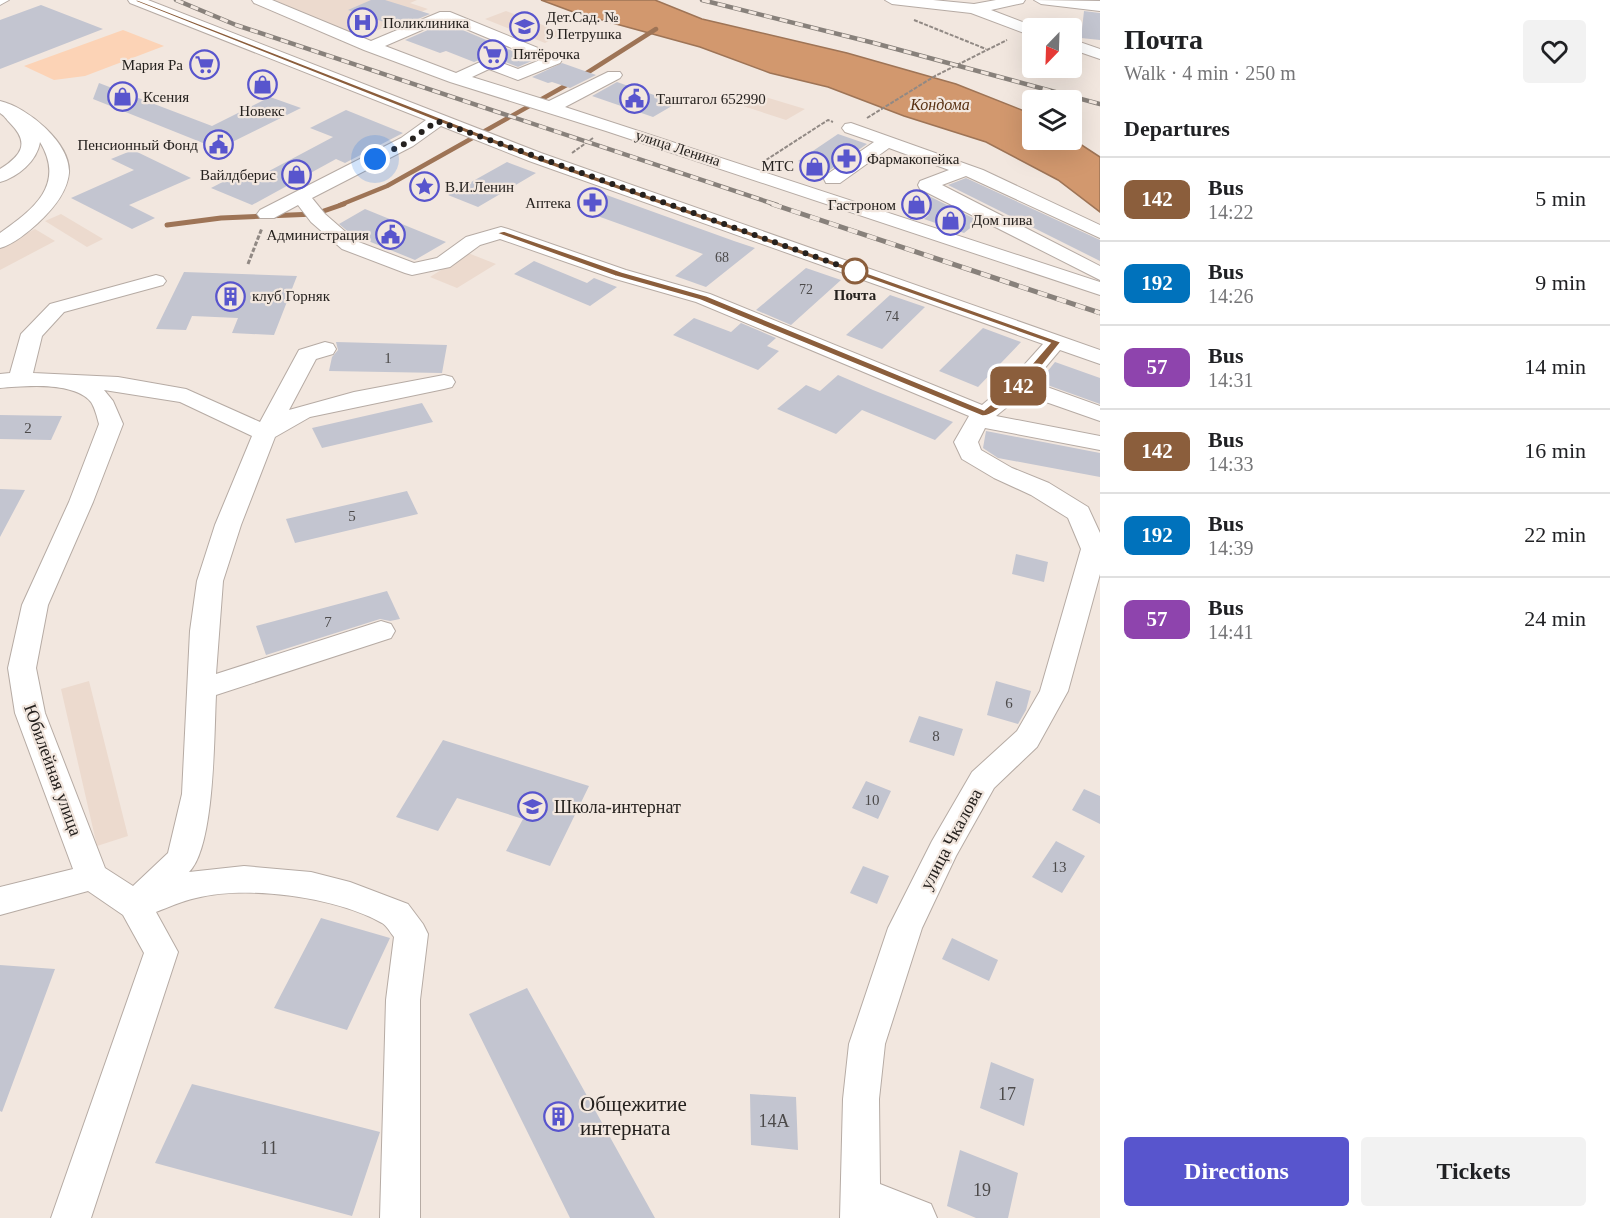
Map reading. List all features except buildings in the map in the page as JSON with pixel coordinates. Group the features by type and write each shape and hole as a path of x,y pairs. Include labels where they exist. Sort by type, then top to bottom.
{"street":[{"path":"135,0 437,121 1100,357"},
{"name":"улица Ленина","path":"259,0 370,47 456,79 612,127 1100,289"},
{"path":"892,0 974,9 1022,28"},
{"path":"974,9 1018,0"},
{"path":"1041,0 1100,6"},
{"path":"370,47 445,15 554,60 518,75 489,63 456,79"},
{"path":"1082,48 1100,54"},
{"path":"549,108 614,75"},
{"path":"0,176 11,171 24,159 31,144 30,134 4,108"},
{"path":"0,242 27,224 51,197 60,180 56,149 30,124 4,108"},
{"path":"267,214 408,142 437,121"},
{"path":"853,126 965,170 1100,232"},
{"path":"833,179 888,141"},
{"path":"965,170 927,185 1100,274"},
{"path":"301,196 318,218 349,245 412,269 443,263 473,241 501,233 619,274 703,298 977,425 1100,443"},
{"path":"10,379 32,334 57,308 156,281"},
{"path":"977,425 1019,385 1056,342"},
{"path":"135,905 182,860 197,794 204,631 210,581 228,525 265,433 308,355 325,349"},
{"name":"Юбилейная улица","path":"10,379 57,380 84,389 100,398 111,424 81,502 35,605 22,668 30,713 92,878"},
{"path":"57,380 118,384 186,396 265,433"},
{"path":"265,433 302,412 354,399 444,382"},
{"path":"1019,385 1100,414"},
{"name":"улица Чкалова","path":"860,1206 861,1099 867,1044 905,928 943,850 982,780 1027,739 1054,691 1094,549 1079,513 1040,489 1003,473 970,454 977,425"},
{"path":"202,689 381,631"},
{"path":"0,901 92,878 135,905 161,952 71,1218"},
{"path":"135,905 195,884 244,879 310,886 350,896 396,914 411,934 403,1000 400,1218"},
{"path":"860,1206 917,1218"}],"path":[{"path":"910,18 986,49"},
{"path":"758,166 828,120 853,126 935,76 966,62 986,49 1022,34"},
{"path":"554,164 612,127"},
{"path":"248,264 267,214"}],"shaded area":[{"name":"Поликлиника","path":"274,0 417,0 410,3 428,9 361,37"},
{"name":"Дет.Сад. № 9 Петрушка","path":"506,11 564,33 545,43 485,19"},
{"path":"123,30 164,46 85,76 54,80 24,66"},
{"path":"752,93 805,109 786,120 734,103"},
{"path":"61,214 103,239 87,247 45,221"},
{"path":"35,229 55,241 0,270 0,247"},
{"path":"468,253 496,264 457,288 430,277"},
{"path":"89,681 128,836 97,846 61,689"}],"water":[{"name":"Кондома","path":"541,0 655,0 702,19 847,53 956,84 1022,110 1022,150 1082,150 1082,145 1100,157 1100,212 1058,180 986,142 904,116 828,87 770,73 700,47 576,13"}],"waterway":[{"path":"582,76 656,29"},
{"path":"340,205 387,186 572,82"},
{"path":"167,225 221,218 315,214 344,204"}],"railway":[{"path":"176,0 236,25 777,205"},
{"path":"702,0 874,43 1100,104"},
{"path":"772,204 1100,313"}],"bus line":[{"name":"142","path":"135,0 535,158 1056,342 1014,390 985,414 703,298 619,274 501,233"}],"place":[{"name":"Поликлиника","path":"362,23"},
{"name":"Дет.Сад. № 9 Петрушка","path":"525,26"},
{"name":"Пятёрочка","path":"492,54"},
{"name":"Мария Ра","path":"204,65"},
{"name":"Новекс","path":"262,84"},
{"name":"Ксения","path":"122,97"},
{"name":"Таштагол 652990","path":"635,99"},
{"name":"Пенсионный Фонд","path":"219,145"},
{"name":"Фармакопейка","path":"846,159"},
{"name":"МТС","path":"815,166"},
{"name":"Вайлдберис","path":"297,175"},
{"name":"В.И.Ленин","path":"424,187"},
{"name":"Аптека","path":"592,203"},
{"name":"Гастроном","path":"917,205"},
{"name":"Дом пива","path":"951,220"},
{"name":"Администрация","path":"390,235"},
{"name":"Почта","path":"855,271"},
{"name":"клуб Горняк","path":"231,296"},
{"name":"Школа-интернат","path":"533,807"},
{"name":"Общежитие интерната","path":"559,1116"}],"route":[{"path":"375,159 408,142 437,121 855,271"}]}
